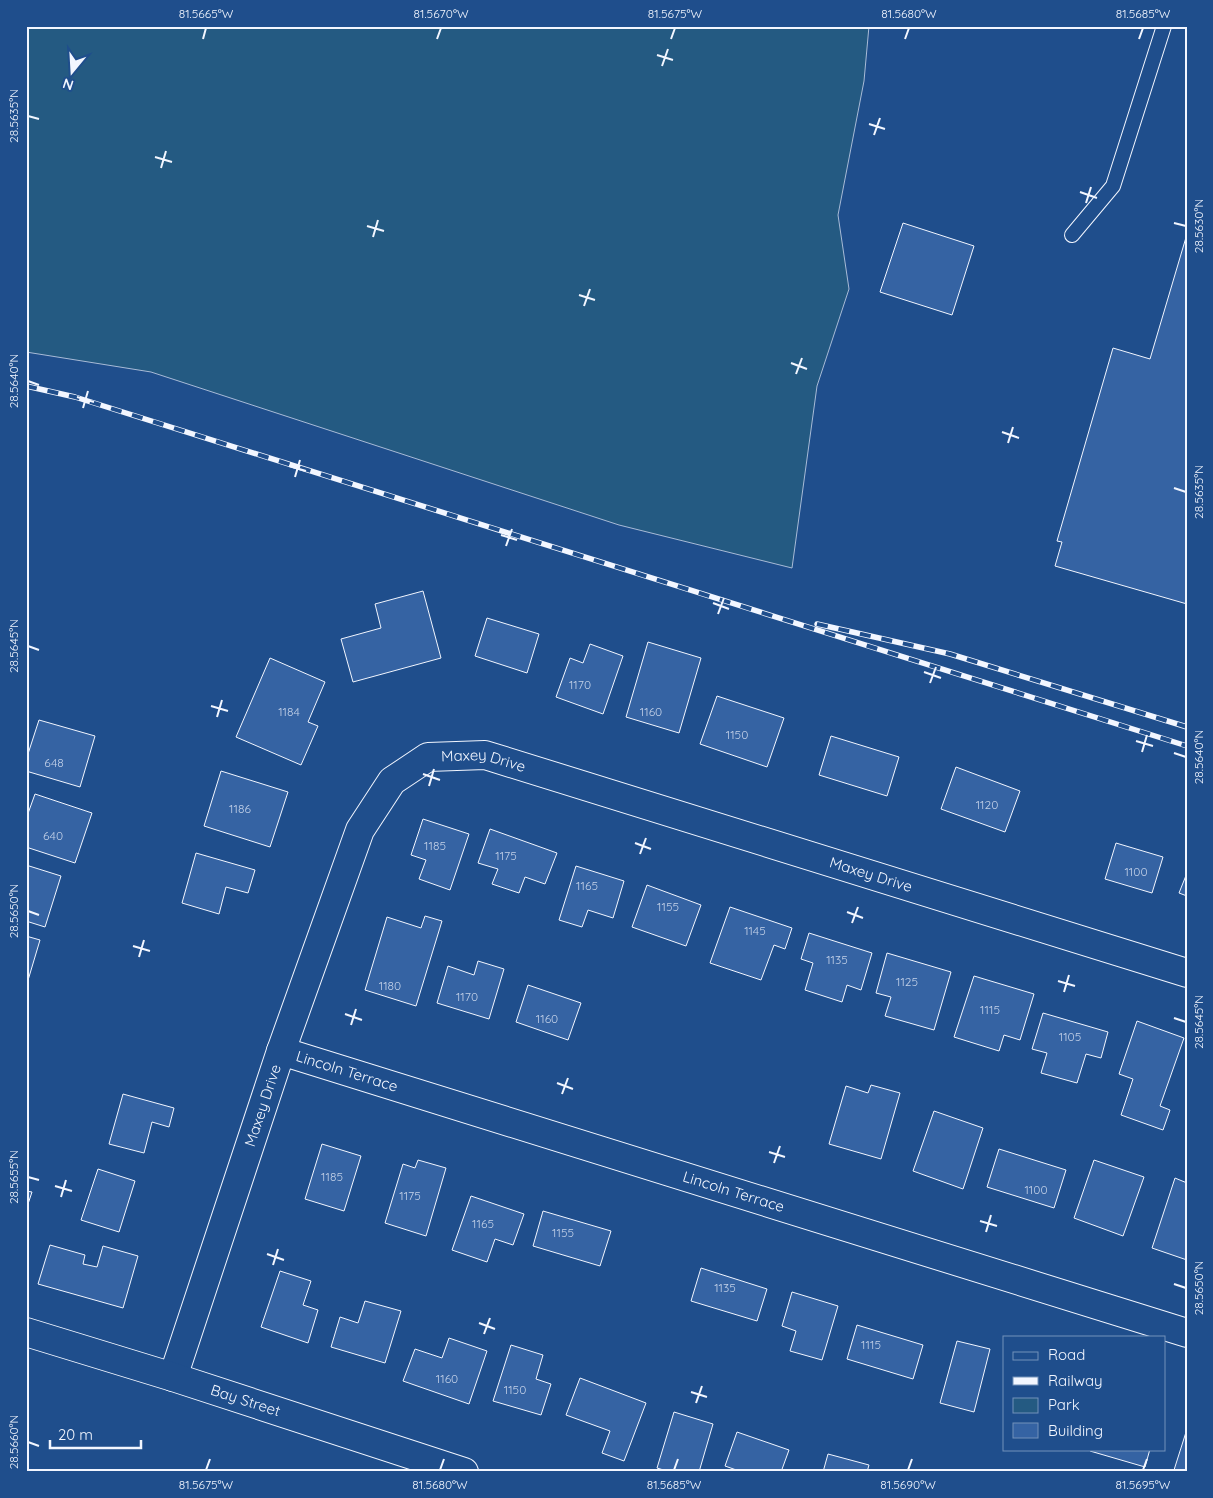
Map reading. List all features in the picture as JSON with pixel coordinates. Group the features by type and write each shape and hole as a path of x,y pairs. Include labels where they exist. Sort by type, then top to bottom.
{"street":[{"name":"Maxey Drive","path":"173,1377 281,1051 360,830 392,781 428,756 485,755 1187,973"},
{"name":"Lincoln Terrace","path":"281,1051 1187,1333"},
{"name":"Bay Street","path":"26,1332 173,1377 464,1472"}],"lane":[{"path":"1072,235 1113,186 1164,26"}],"green space":[{"path":"26,26 869,26 864,81 838,215 849,289 817,386 792,568 619,525 151,372 26,352"}],"building":[{"path":"903,223 974,246 952,315 880,292"},
{"path":"1187,234 1187,604 1055,566 1062,542 1057,541 1113,348 1150,359"},
{"path":"423,591 441,658 353,682 341,639 381,628 375,604"},
{"path":"487,618 539,634 527,673 475,656"},
{"path":"648,642 701,658 679,733 626,717"},
{"path":"590,644 623,656 603,714 556,697 570,658 583,663"},
{"path":"270,658 325,682 308,722 318,726 301,765 236,737"},
{"path":"717,696 784,718 767,767 700,744"},
{"path":"39,720 95,736 80,787 26,771 26,760"},
{"path":"831,736 899,757 887,796 819,775"},
{"path":"956,767 1020,791 1005,832 941,809"},
{"path":"221,771 288,792 270,847 204,826"},
{"path":"35,794 92,813 75,863 26,847 26,819"},
{"path":"423,819 469,834 450,890 419,879 426,860 411,855"},
{"path":"490,829 557,853 545,884 525,877 519,893 492,884 498,869 478,863"},
{"path":"1116,843 1163,857 1152,893 1105,879"},
{"path":"196,853 255,870 248,893 226,887 219,914 182,903"},
{"path":"26,865 61,876 45,927 26,921"},
{"path":"576,866 624,881 613,918 588,910 582,927 559,920"},
{"path":"1187,873 1187,896 1179,893"},
{"path":"647,885 701,905 686,946 632,927"},
{"path":"730,907 792,928 785,949 774,945 761,980 710,963"},
{"path":"425,916 442,921 416,1006 365,990 387,917 421,928"},
{"path":"809,933 872,953 861,990 847,985 842,1002 805,990 813,963 801,959"},
{"path":"26,936 40,940 26,987"},
{"path":"887,953 951,972 934,1030 885,1016 891,997 876,993"},
{"path":"478,961 504,969 489,1019 437,1003 448,966 474,975"},
{"path":"974,976 1034,994 1020,1040 1004,1035 999,1051 954,1037"},
{"path":"528,985 581,1003 568,1040 516,1022"},
{"path":"1043,1013 1108,1032 1101,1058 1086,1054 1077,1083 1041,1073 1047,1053 1032,1049"},
{"path":"1137,1021 1184,1038 1160,1106 1170,1110 1163,1130 1121,1115 1133,1079 1119,1074"},
{"path":"871,1085 900,1093 881,1159 829,1144 846,1086 868,1093"},
{"path":"123,1094 174,1108 169,1127 152,1122 144,1153 109,1144"},
{"path":"934,1111 983,1128 963,1189 913,1171"},
{"path":"322,1144 361,1156 344,1211 305,1199"},
{"path":"999,1149 1066,1170 1054,1208 987,1187"},
{"path":"418,1160 446,1168 426,1236 385,1223 403,1164 415,1168"},
{"path":"1094,1160 1144,1177 1123,1236 1074,1218"},
{"path":"98,1169 135,1181 119,1232 81,1220"},
{"path":"1175,1178 1187,1183 1187,1260 1152,1248"},
{"path":"26,1191 32,1192 26,1210"},
{"path":"471,1196 524,1214 513,1245 495,1239 487,1262 452,1250"},
{"path":"543,1211 611,1231 600,1266 533,1246"},
{"path":"50,1245 85,1255 83,1264 97,1267 103,1246 138,1256 123,1308 38,1284"},
{"path":"701,1268 767,1289 757,1321 691,1301"},
{"path":"280,1271 311,1281 303,1305 318,1310 308,1343 261,1327"},
{"path":"792,1292 838,1306 822,1360 790,1351 796,1331 782,1326"},
{"path":"365,1301 401,1311 385,1363 331,1347 340,1317 358,1323"},
{"path":"857,1325 923,1345 913,1379 847,1359"},
{"path":"449,1338 487,1351 469,1404 403,1381 415,1349 442,1358"},
{"path":"957,1341 990,1349 974,1412 940,1403"},
{"path":"511,1345 543,1355 536,1379 551,1384 541,1415 493,1401"},
{"path":"580,1378 646,1403 624,1461 602,1453 610,1431 566,1415"},
{"path":"674,1412 713,1424 699,1472 670,1472 657,1468"},
{"path":"1187,1429 1187,1472 1178,1472 1174,1470"},
{"path":"737,1432 789,1450 781,1472 742,1472 725,1466"},
{"path":"1090,1450 1150,1450 1145,1467"},
{"path":"828,1454 869,1465 867,1472 823,1472"}],"railway":[{"path":"26,386 75,397 1187,746"},
{"path":"817,624 950,654 1187,727"}]}
